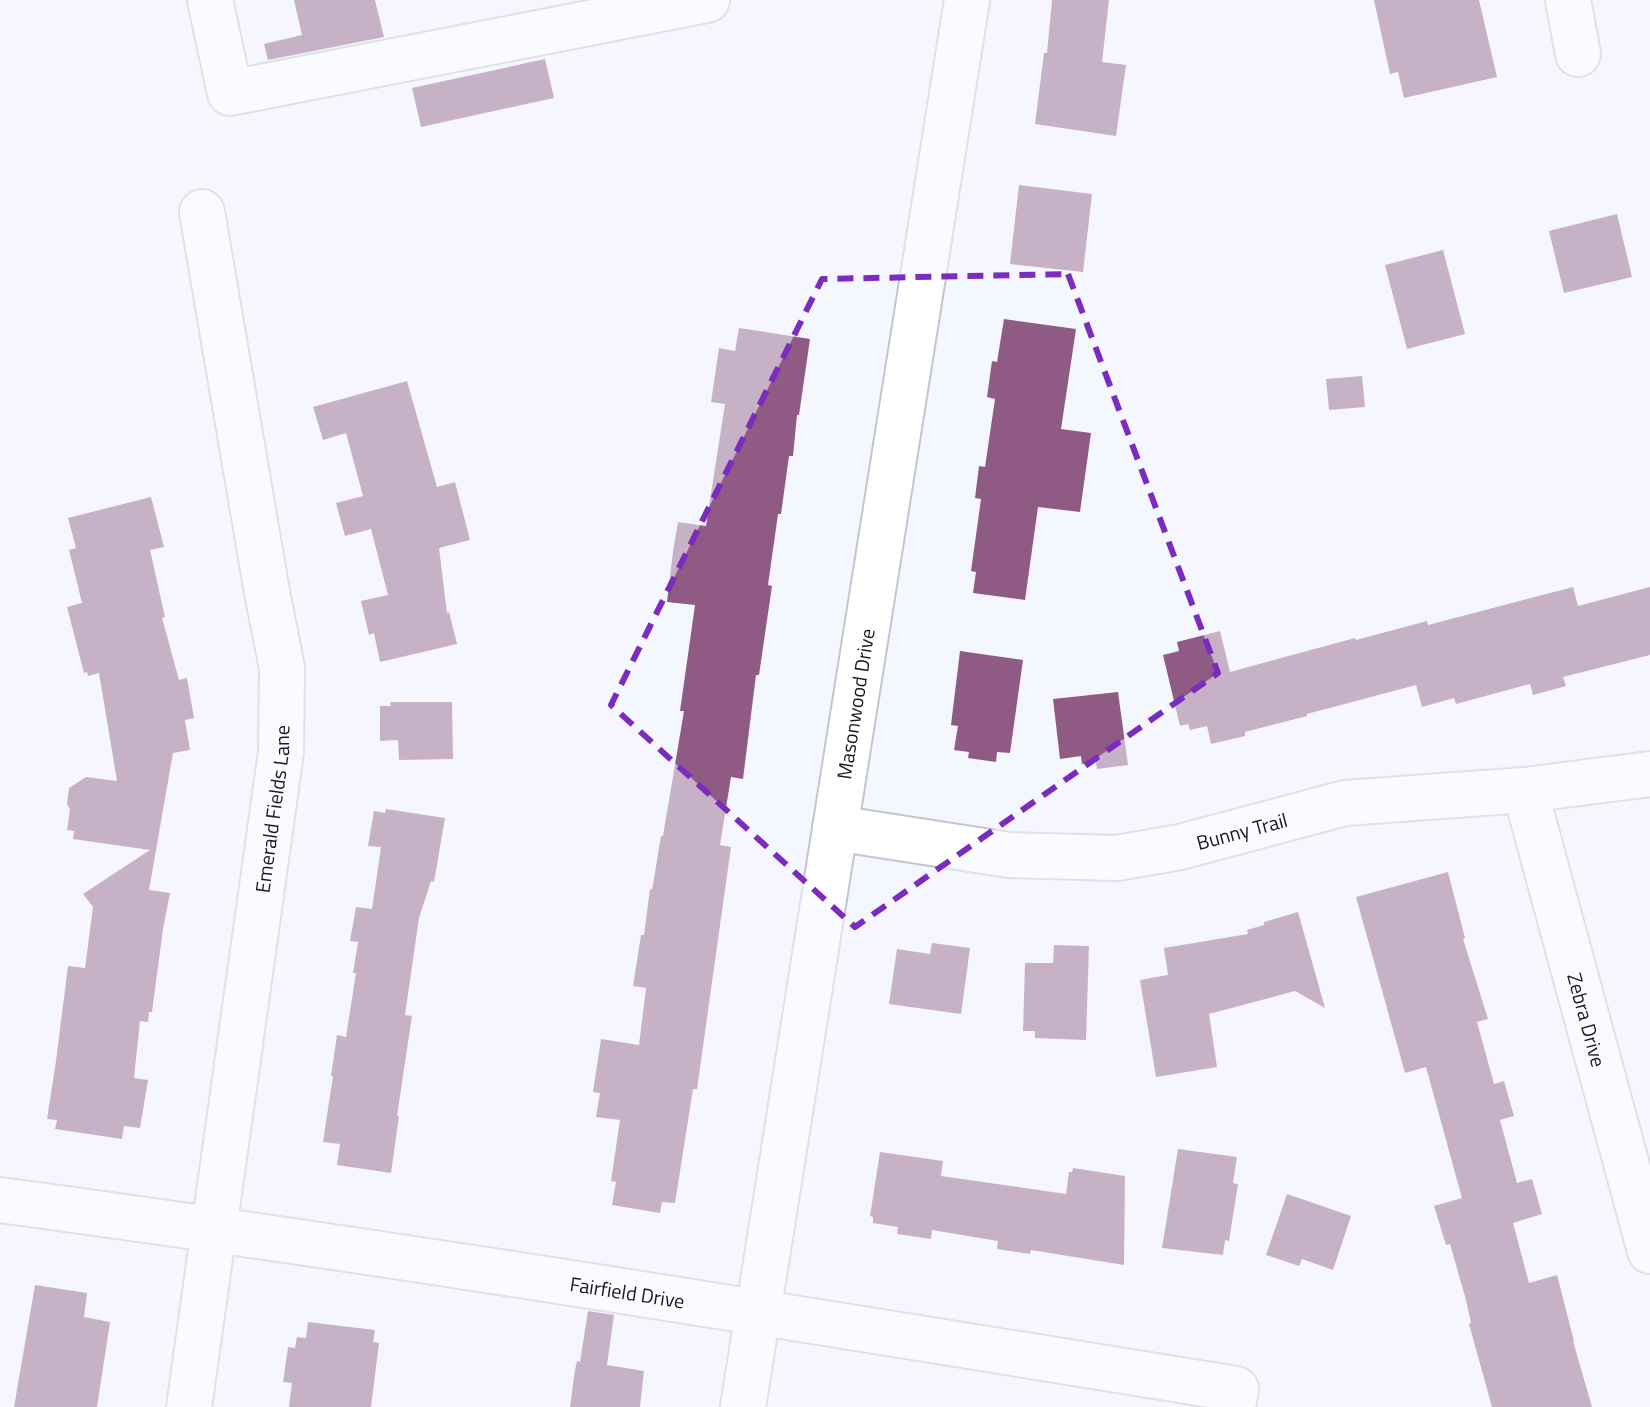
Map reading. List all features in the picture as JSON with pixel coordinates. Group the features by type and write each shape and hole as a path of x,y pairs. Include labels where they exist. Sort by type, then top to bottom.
{"street":[{"path":"210,0 230,93 707,0"},
{"name":"Masonwood Drive","path":"743,1407 967,0"},
{"path":"1568,0 1578,54"},
{"name":"Emerald Fields Lane","path":"189,1407 281,752 282,668 202,212"},
{"name":"Bunny Trail","path":"835,828 1009,855 1117,858 1180,847 1345,803 1525,790 1650,774"},
{"name":"Zebra Drive","path":"1525,790 1650,1251"},
{"name":"Fairfield Drive","path":"0,1200 215,1229 1236,1389 1233,1407"}],"highlighted area":[{"path":"1068,274 1218,673 855,927 611,705 822,279"}],"building":[{"path":"294,0 375,0 384,37 268,60 264,44 302,35"},
{"path":"1052,0 1109,0 1102,62 1126,65 1116,136 1035,124"},
{"path":"1374,0 1479,0 1497,77 1404,98 1398,72 1390,74"},
{"path":"545,59 554,98 421,127 412,88"},
{"path":"1019,185 1092,194 1083,272 1010,264"},
{"path":"1617,214 1632,277 1564,293 1549,231"},
{"path":"1443,250 1465,334 1407,349 1385,265"},
{"path":"1004,319 1076,329 1061,429 1091,433 1080,512 1038,507 1025,600 973,593 976,572 971,571 981,499 975,498 979,466 985,467 995,399 987,397 992,361 997,362"},
{"path":"739,328 810,339 793,456 789,456 781,514 778,514 768,585 772,586 759,675 756,675 743,779 731,777 720,845 731,847 697,1089 693,1089 675,1203 662,1202 660,1213 612,1205 616,1182 611,1181 620,1120 596,1117 600,1093 593,1092 601,1039 639,1045 646,988 633,986 684,711 680,711 695,605 667,602 673,552 678,522 706,526 725,404 711,402 719,348 735,351"},
{"path":"1362,376 1365,407 1329,410 1326,379"},
{"path":"407,381 437,487 455,482 470,540 439,548 447,613 457,644 380,662 374,633 369,635 361,601 388,595 371,529 345,536 336,503 363,496 346,433 323,440 313,407"},
{"path":"151,497 164,547 150,550 165,617 162,618 179,680 187,678 194,718 185,720 190,750 173,753 149,890 170,893 152,1012 149,1012 148,1022 140,1021 134,1078 148,1080 140,1128 124,1126 122,1139 55,1129 57,1120 47,1119 68,966 85,968 93,907 83,894 150,850 73,839 74,831 67,830 69,788 86,777 117,781 99,673 88,676 87,672 84,673 67,607 82,603 69,550 76,548 68,518"},
{"path":"1573,587 1578,606 1650,587 1650,655 1563,677 1566,686 1533,695 1530,684 1456,704 1454,698 1422,707 1416,685 1211,744 1207,726 1190,730 1188,724 1180,726 1163,655 1179,651 1177,642 1220,631 1230,672 1355,638 1427,621 1428,625"},
{"path":"960,651 1023,660 1010,753 997,752 996,762 968,758 969,752 954,750 958,726 951,725"},
{"path":"1118,692 1128,765 1097,769 1096,762 1082,764 1081,756 1060,759 1053,699"},
{"path":"390,702 452,702 453,759 399,760 398,740 380,741 380,706 391,706"},
{"path":"386,809 445,818 434,882 431,881 419,918 405,1015 412,1016 391,1173 337,1165 340,1144 323,1142 337,1035 346,1037 356,973 353,973 358,942 350,941 356,907 372,909 381,847 368,846 374,811 385,813"},
{"path":"1448,872 1463,939 1488,1019 1477,1022 1494,1084 1504,1081 1514,1116 1500,1120 1517,1183 1532,1179 1542,1214 1513,1223 1529,1283 1557,1275 1592,1407 1492,1407 1450,1244 1446,1245 1434,1206 1462,1198 1426,1067 1405,1073 1356,897"},
{"path":"1298,912 1325,1008 1295,991 1209,1014 1217,1067 1156,1077 1140,980 1168,975 1164,948 1248,934 1247,930 1264,925 1264,922"},
{"path":"932,943 970,948 961,1014 889,1004 897,949 930,954"},
{"path":"1054,945 1089,946 1086,1040 1035,1038 1035,1031 1023,1031 1025,963 1053,963"},
{"path":"1178,1149 1237,1157 1233,1183 1238,1184 1229,1241 1225,1240 1223,1255 1162,1248"},
{"path":"880,1152 943,1161 941,1176 1066,1194 1069,1172 1073,1168 1125,1176 1124,1265 1031,1250 1030,1254 997,1249 998,1241 932,1230 931,1239 897,1234 898,1227 873,1223 870,1216"},
{"path":"1287,1194 1351,1216 1333,1270 1302,1259 1299,1266 1266,1255"},
{"path":"35,1285 87,1293 84,1317 110,1322 97,1407 14,1407"},
{"path":"588,1311 614,1315 607,1365 644,1371 640,1407 570,1407"},
{"path":"308,1322 375,1330 373,1342 379,1343 371,1407 289,1407 292,1383 283,1382 288,1347 295,1348 297,1337 306,1338"}]}
